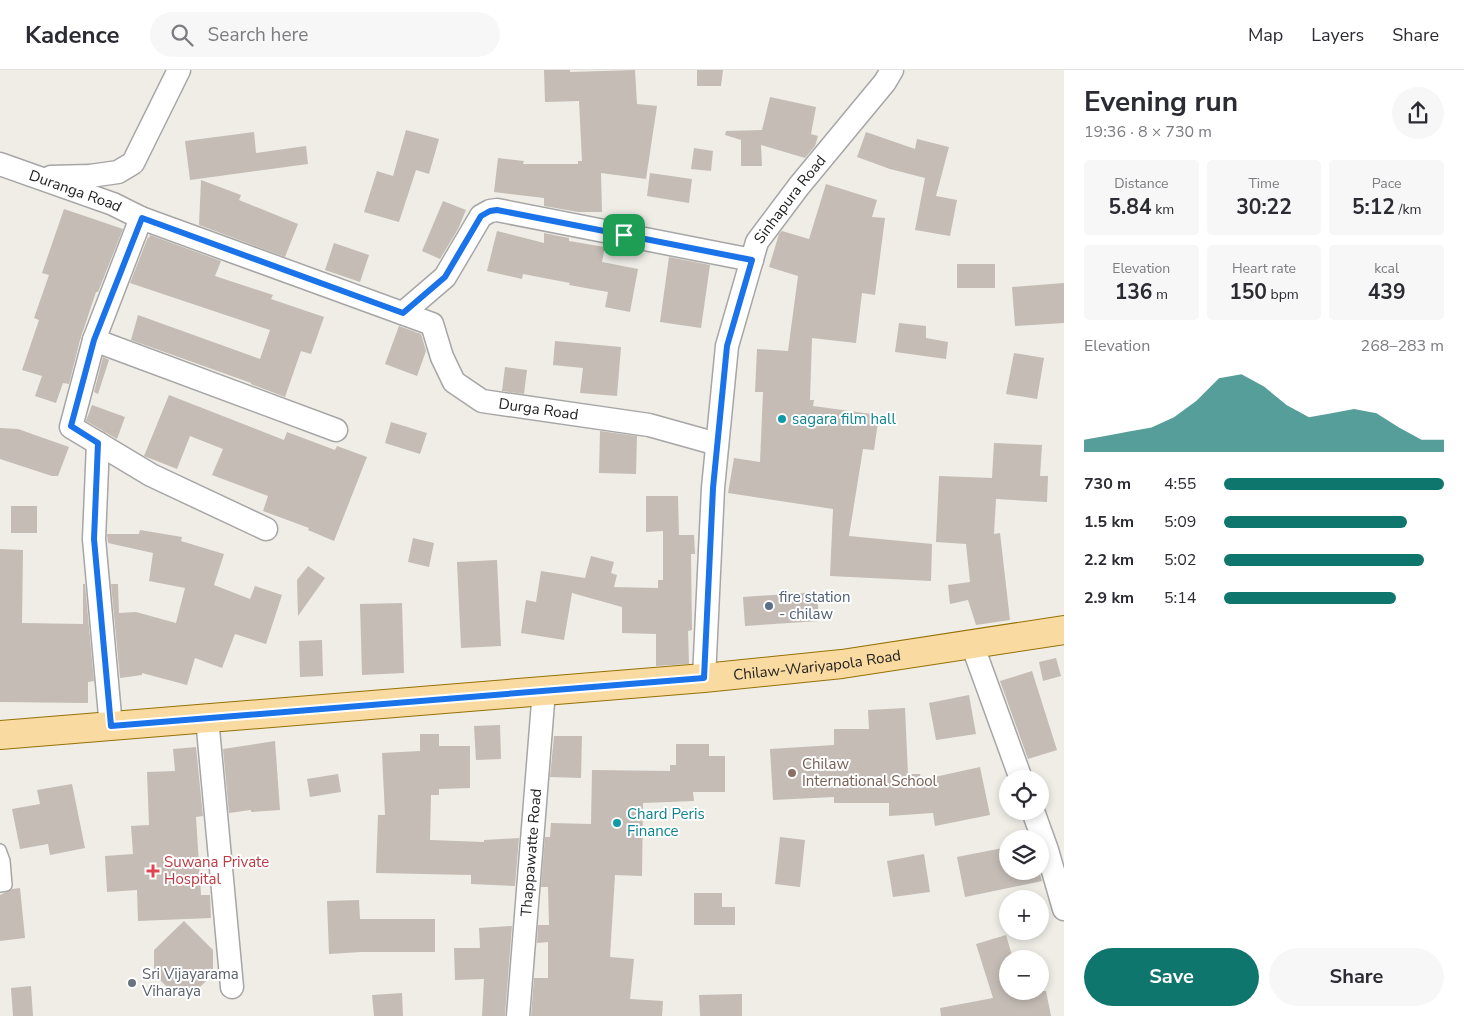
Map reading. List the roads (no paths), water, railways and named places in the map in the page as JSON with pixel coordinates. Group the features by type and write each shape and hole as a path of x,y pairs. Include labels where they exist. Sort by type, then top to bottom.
{"main road":[{"name":"Chilaw-Wariyapola Road","path":"0,735 704,678 842,664 1064,630"}],"street":[{"path":"37,178 90,176 118,172 133,163 179,70"},
{"name":"Sinhapura Road","path":"704,678 713,488 727,346 757,242 799,186 885,82 892,70"},
{"name":"Duranga Road","path":"0,164 113,204 142,218 403,313"},
{"path":"403,313 445,277 481,216 490,211 497,210 752,260"},
{"path":"142,218 94,340 71,426 150,475 266,529"},
{"name":"Durga Road","path":"403,313 432,324 442,357 454,382 482,401 649,426 717,444"},
{"path":"94,340 336,430"},
{"path":"98,443 94,539 111,726"},
{"path":"972,644 1018,770"},
{"name":"Thappawatte Road","path":"518,1016 544,690"},
{"path":"207,718 232,987"},
{"path":"1036,820 1064,909"}],"lane":[{"path":"0,850 4,860 6,885 0,886"}],"place":[{"name":"sagara film hall","path":"782,419"},
{"name":"fire station - chilaw","path":"769,606"},
{"name":"Chilaw International School","path":"792,773"},
{"name":"Chard Peris Finance","path":"617,823"},
{"name":"Suwana Private Hospital","path":"153,871"},
{"name":"Sri Vijayarama Viharaya","path":"132,983"}]}
